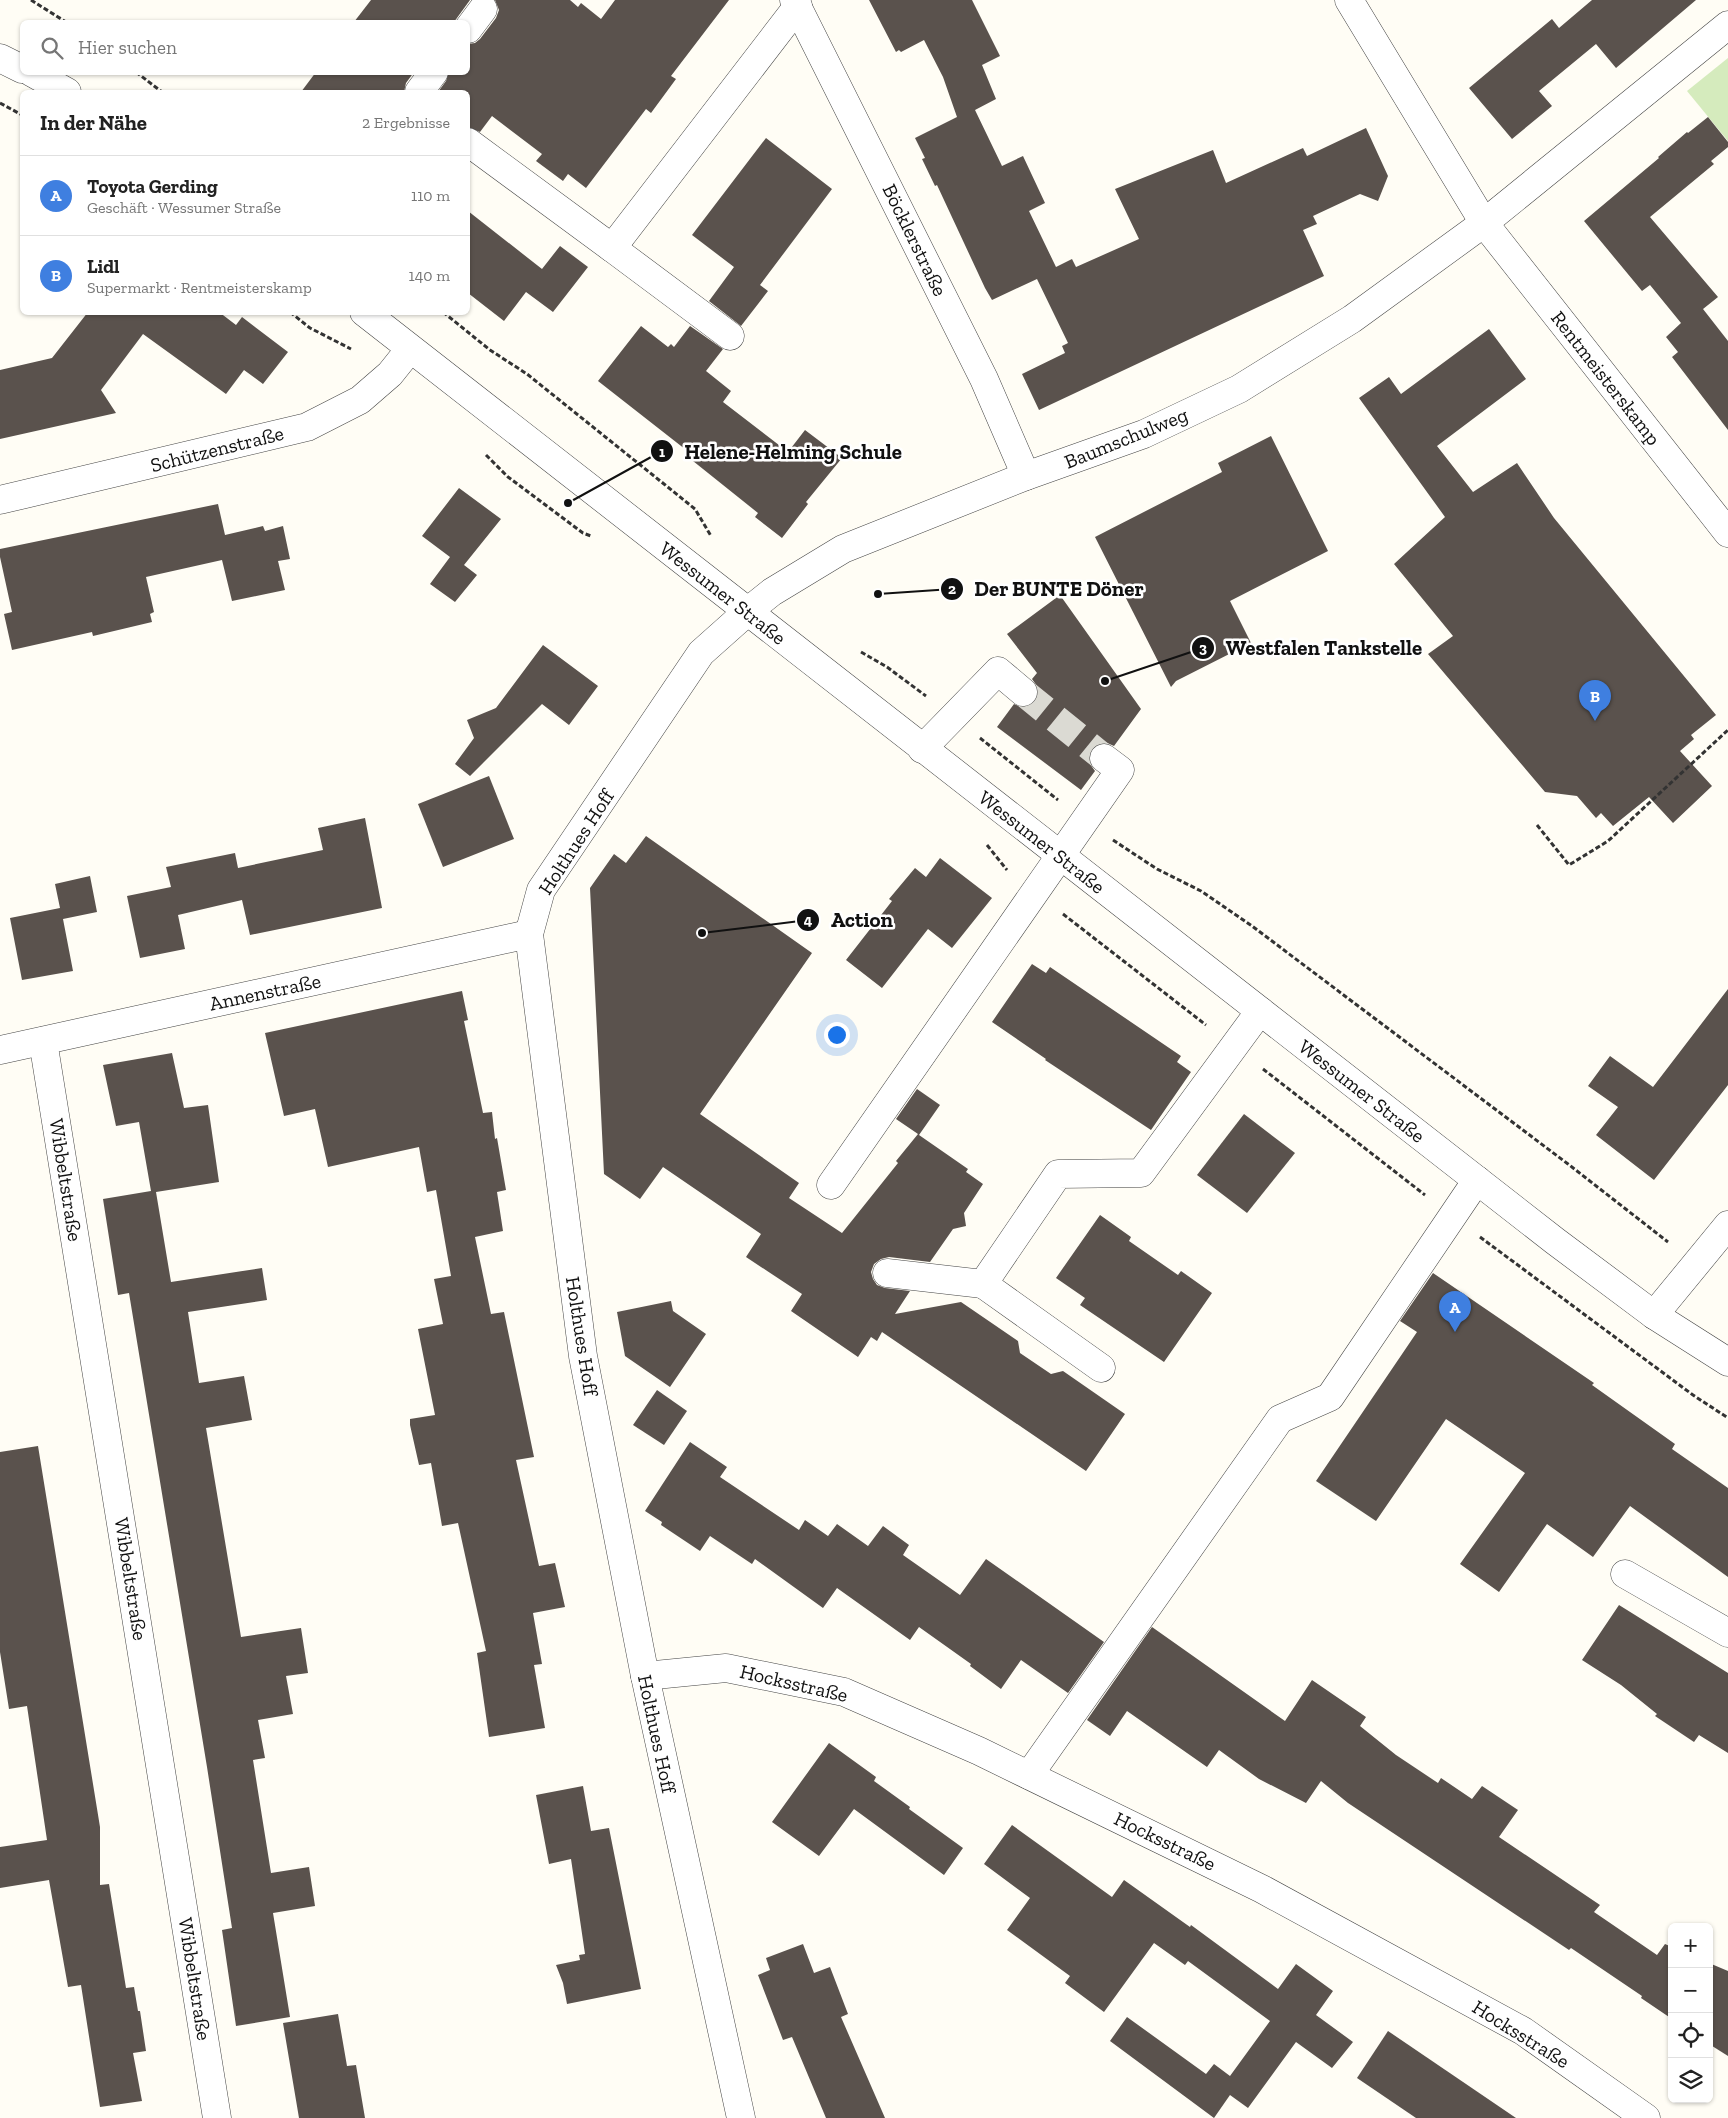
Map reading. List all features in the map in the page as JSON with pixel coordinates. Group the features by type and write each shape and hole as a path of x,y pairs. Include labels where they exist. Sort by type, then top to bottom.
{"street":[{"name":"Rentmeisterskamp","path":"1349,0 1484,223 1728,532"},
{"name":"Böcklerstraße","path":"612,248 796,3 984,379 1026,476"},
{"path":"1484,223 1728,25"},
{"path":"0,58 20,67"},
{"path":"36,75 63,90"},
{"path":"420,90 432,75"},
{"path":"470,143 730,336"},
{"name":"Baumschulweg","path":"747,612 772,592 843,549 1026,476 1144,434 1239,389 1352,319 1484,223"},
{"name":"Wessumer Straße","path":"368,315 1477,1180 1654,1315 1728,1362"},
{"name":"Schützenstraße","path":"0,500 307,427 360,400 390,374 410,349"},
{"name":"Holthues Hoff","path":"741,2118 645,1676 583,1356 529,934 542,890 665,706 702,652 747,612"},
{"path":"922,749 998,671 1023,692"},
{"path":"831,1185 1120,770 1104,758"},
{"name":"Annenstraße","path":"0,1050 529,934"},
{"path":"983,1284 1058,1174 1141,1173 1260,1011"},
{"name":"Wibbeltstraße","path":"43,1041 217,2118"},
{"path":"1029,1775 1280,1419 1330,1397 1477,1180"},
{"path":"1654,1315 1728,1226"},
{"path":"887,1273 983,1284 1101,1368"},
{"path":"1625,1574 1728,1633"},
{"name":"Hocksstraße","path":"645,1676 726,1668 844,1692 979,1751 1262,1889 1522,2031 1646,2118"}],"path":[{"path":"31,0 63,20"},
{"path":"140,75 159,90"},
{"path":"0,103 20,114"},
{"path":"1537,825 1569,865 1608,841 1728,730"}],"green space":[{"path":"1728,58 1728,141 1687,91"}],"building":[{"path":"371,0 470,0 455,20 356,20"},
{"path":"495,0 570,0 578,7 581,3 601,19 615,0 729,0 671,76 676,79 651,113 646,109 586,188 568,174 563,181 536,161 542,154 492,116 480,132 470,128 470,90 439,90 448,75 470,75 470,44 480,39 496,18 499,10"},
{"path":"869,0 972,0 1000,56 982,65 996,99 975,110 1002,166 1023,156 1045,203 1029,211 1056,267 1072,259 1076,267 1139,239 1115,189 1213,150 1226,183 1303,148 1307,156 1366,128 1388,176 1378,201 1360,194 1313,216 1317,224 1303,230 1324,276 1039,410 1022,374 1065,353 1062,346 1068,343 1037,279 992,300 985,288 937,185 935,186 922,159 925,158 915,138 957,117 943,77 924,40 901,52 899,50 896,52"},
{"path":"1592,0 1696,0 1616,68 1596,44 1539,91 1552,106 1512,139 1469,88 1552,19 1559,28"},
{"path":"314,75 412,75 406,83 404,90 302,90"},
{"path":"1708,117 1728,142 1728,147 1711,161 1714,164 1650,217 1718,297 1703,309 1728,341 1728,430 1672,357 1678,352 1666,337 1681,323 1650,285 1642,291 1584,221 1687,132"},
{"path":"766,138 832,189 760,285 768,291 741,326 709,301 734,267 692,235"},
{"path":"470,213 542,269 560,246 588,267 553,312 526,292 504,321 470,295"},
{"path":"86,315 223,315 236,325 242,317 288,352 263,384 244,370 226,394 143,334 101,390 116,413 0,439 0,370 52,358"},
{"path":"641,326 668,347 671,344 674,347 690,326 723,349 706,371 731,391 723,402 788,452 805,430 842,458 806,502 808,504 782,538 755,517 758,513 688,457 690,453 598,381"},
{"path":"1489,329 1526,379 1437,446 1473,492 1517,463 1554,518 1716,715 1691,735 1694,739 1680,751 1712,786 1673,823 1649,797 1613,826 1601,813 1596,818 1577,796 1545,792 1428,654 1453,636 1394,564 1445,517 1359,398 1389,377 1401,394"},
{"path":"1271,436 1328,551 1230,601 1251,643 1176,681 1171,687 1095,537 1222,472 1218,463"},
{"path":"459,488 501,519 464,565 477,575 455,602 430,584 450,557 422,536"},
{"path":"218,504 225,535 263,526 265,531 283,526 290,559 278,561 285,590 232,601 222,560 146,577 154,612 150,614 152,622 93,636 92,632 12,650 4,614 12,612 0,549"},
{"path":"1060,595 1141,709 1114,746 1105,742 1097,744 1092,748 1089,756 1090,764 1095,771 1081,790 997,727 1014,704 1021,707 1029,706 1035,702 1038,694 1037,686 1032,679 1037,673 1007,634"},
{"path":"543,645 598,686 569,725 542,704 470,776 455,764 474,738 467,720 496,708"},
{"path":"489,776 514,839 443,867 418,804"},
{"path":"365,818 382,908 250,935 242,900 178,915 185,949 140,958 127,896 171,887 166,867 235,853 238,868 323,850 318,828"},
{"path":"646,836 812,953 700,1114 799,1183 789,1198 842,1233 898,1163 896,1161 918,1134 896,1119 917,1089 940,1105 919,1135 968,1169 966,1172 983,1184 964,1213 966,1226 953,1229 930,1262 889,1257 881,1259 874,1264 871,1272 873,1279 877,1285 885,1288 910,1291 895,1314 961,1302 1018,1341 1020,1353 1051,1374 1063,1371 1125,1414 1086,1471 882,1332 877,1341 871,1337 858,1357 791,1311 802,1294 746,1257 761,1234 663,1167 640,1199 604,1174 590,888 614,854 626,863"},
{"path":"940,858 992,898 952,948 928,929 882,988 846,960 892,901 889,899 915,868 926,877"},
{"path":"90,876 97,912 63,919 73,971 22,980 10,918 60,908 55,884"},
{"path":"1032,964 1046,973 1050,967 1181,1056 1177,1062 1191,1072 1151,1130 1045,1060 992,1022"},
{"path":"1728,989 1728,1085 1654,1180 1596,1135 1618,1107 1588,1086 1610,1056 1653,1087"},
{"path":"462,991 468,1020 464,1021 483,1113 492,1112 495,1139 497,1138 506,1190 497,1192 503,1231 475,1237 491,1314 504,1312 534,1457 516,1460 539,1566 555,1563 565,1607 533,1613 542,1664 534,1665 545,1728 489,1737 477,1653 486,1651 458,1523 442,1526 431,1463 419,1465 410,1425 410,1419 435,1415 418,1329 443,1324 434,1279 451,1276 436,1190 427,1192 419,1147 328,1167 315,1109 284,1116 265,1033"},
{"path":"172,1053 184,1108 208,1105 219,1182 156,1192 171,1282 262,1268 267,1300 188,1312 199,1383 244,1376 252,1420 206,1428 241,1637 301,1628 308,1673 286,1676 293,1714 258,1720 265,1758 253,1760 271,1873 309,1867 315,1906 273,1913 290,2017 236,2026 222,1930 232,1928 207,1767 129,1293 118,1295 103,1199 151,1191 139,1122 116,1126 103,1065"},
{"path":"1244,1114 1295,1153 1247,1213 1197,1175"},
{"path":"1100,1215 1131,1237 1129,1241 1178,1275 1181,1271 1212,1293 1164,1362 1080,1305 1085,1298 1056,1278"},
{"path":"1433,1273 1594,1383 1592,1385 1675,1444 1672,1449 1728,1488 1728,1577 1630,1506 1593,1557 1547,1524 1499,1592 1460,1564 1525,1473 1446,1419 1376,1521 1316,1481 1417,1332 1400,1321"},
{"path":"671,1301 673,1311 706,1334 670,1387 625,1356 617,1312"},
{"path":"657,1390 687,1411 664,1445 633,1425"},
{"path":"690,1442 727,1467 720,1477 799,1530 805,1520 828,1536 837,1524 868,1546 883,1526 909,1545 903,1555 960,1595 986,1559 1104,1642 1068,1693 1021,1660 1001,1689 970,1666 971,1664 919,1627 910,1640 837,1588 823,1608 755,1559 752,1564 710,1536 700,1551 661,1525 662,1522 645,1511"},
{"path":"38,1446 100,1827 100,1885 109,1884 126,1988 134,1987 146,2051 133,2053 142,2101 100,2107 81,1985 68,1987 49,1880 0,1888 0,1847 47,1840 27,1706 9,1709 0,1652 0,1452"},
{"path":"1619,1605 1728,1673 1728,1753 1699,1735 1694,1742 1655,1716 1657,1714 1621,1685 1582,1660"},
{"path":"1152,1627 1285,1721 1312,1680 1366,1717 1360,1726 1396,1755 1438,1783 1441,1778 1472,1799 1482,1786 1518,1810 1499,1837 1600,1905 1594,1912 1657,1955 1665,1944 1668,1945 1668,2016 1641,1998 1642,1996 1571,1948 1569,1950 1348,1803 1321,1781 1306,1803 1259,1779 1219,1750 1207,1767 1127,1711 1110,1736 1087,1720"},
{"path":"829,1743 876,1777 874,1781 910,1807 909,1809 963,1848 944,1875 854,1809 819,1856 772,1822"},
{"path":"583,1786 591,1831 609,1828 641,1989 567,2004 563,1983 556,1965 580,1960 579,1955 585,1954 571,1859 549,1864 536,1795"},
{"path":"1012,1825 1112,1897 1124,1880 1190,1927 1191,1925 1278,1989 1296,1964 1333,1991 1316,2015 1353,2042 1332,2068 1296,2042 1248,2108 1230,2095 1214,2118 1110,2041 1127,2017 1206,2074 1214,2064 1230,2076 1270,2021 1188,1961 1185,1965 1154,1943 1104,2012 1065,1983 1070,1976 1007,1930 1030,1898 984,1864"},
{"path":"803,1944 814,1973 830,1967 848,2014 841,2017 885,2118 826,2118 792,2037 783,2040 758,1975 770,1970 766,1958"},
{"path":"1713,1965 1728,1971 1728,2056 1713,2047"},
{"path":"338,2014 347,2066 356,2065 365,2118 299,2118 283,2023"},
{"path":"1388,2031 1516,2118 1416,2118 1357,2078"}],"tunnel":[{"path":"1023,692 1104,758"}],"place":[{"name":"Helene-Helming Schule","path":"568,503"},
{"name":"Der BUNTE Döner","path":"878,594"},
{"name":"Westfalen Tankstelle","path":"1105,681"},
{"name":"Lidl","path":"1595,721"},
{"name":"Action","path":"702,933"},
{"name":"Toyota Gerding","path":"1455,1332"}]}
